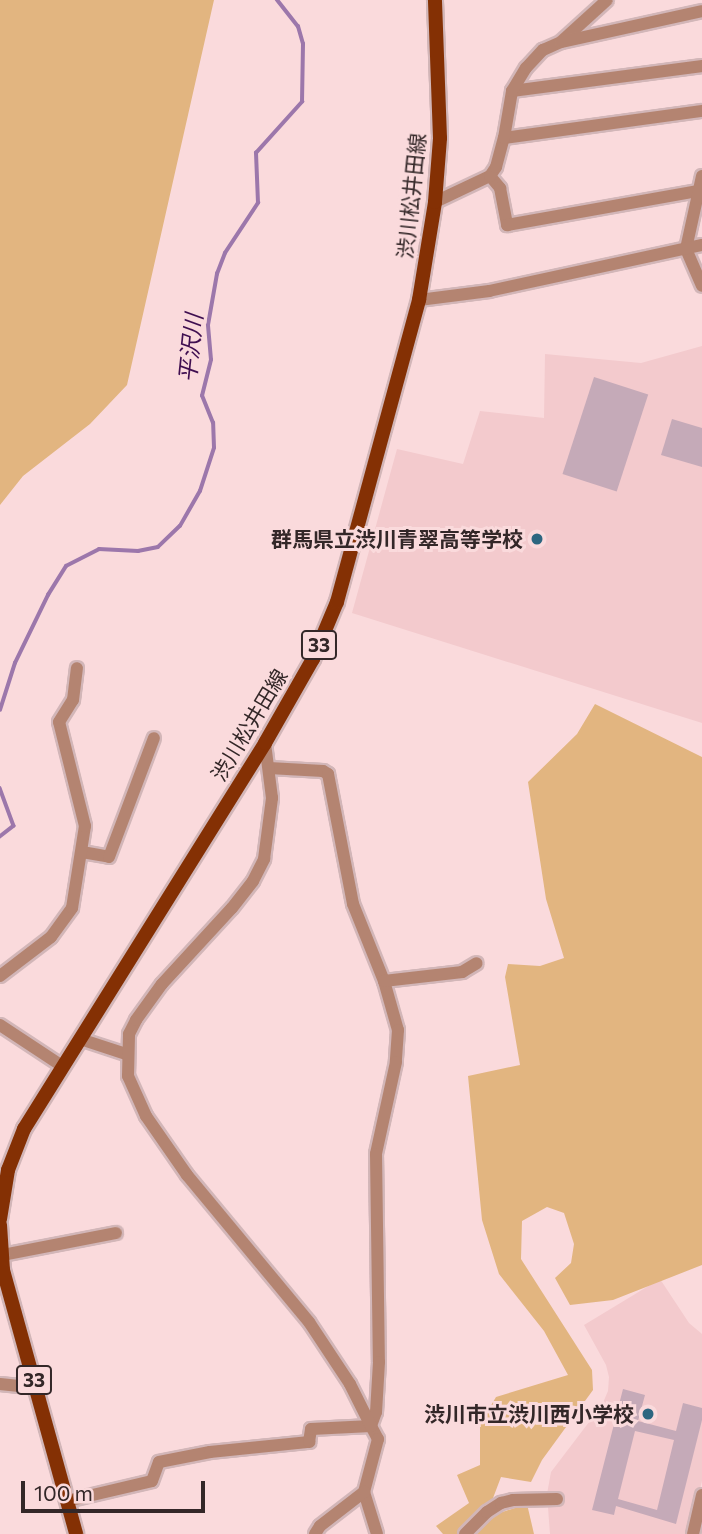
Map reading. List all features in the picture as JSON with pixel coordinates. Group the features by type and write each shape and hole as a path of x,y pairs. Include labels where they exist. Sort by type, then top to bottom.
{"main road":[{"name":"渋川松井田線","path":"76,1534 2,1255 0,1222 15,1149 62,1066 265,743 313,659 337,602 419,300 435,202 440,138 435,0"}],"street":[{"path":"561,41 607,0"},
{"path":"435,202 490,176 496,167 504,138 512,91 526,68 543,50 561,41 702,11"},
{"path":"512,91 702,66"},
{"path":"504,138 702,111"},
{"path":"490,176 500,188 507,225 698,191"},
{"path":"702,176 686,249 702,286"},
{"path":"419,300 489,291 702,245"},
{"path":"0,976 51,937 72,908 85,826 59,722 73,700 78,668"},
{"path":"82,852 109,857 155,738"},
{"path":"265,743 270,768 271,825 264,859 253,881 145,1006 129,1034 126,1054 128,1076 146,1116 187,1175 309,1322 350,1384 378,1439 364,1492 377,1534"},
{"path":"270,768 323,771 328,774 353,904 384,981 398,1030 399,1043 376,1154 379,1362 376,1412 371,1426"},
{"path":"384,981 463,972 477,963"},
{"path":"0,1025 62,1066"},
{"path":"80,1038 126,1054"},
{"path":"2,1255 116,1233"},
{"path":"0,1384 36,1388"},
{"path":"67,1502 152,1482 159,1461 211,1452 309,1442 311,1429 371,1426"},
{"path":"315,1534 320,1526 364,1492"},
{"path":"693,1534 702,1495"},
{"path":"465,1534 486,1512 501,1503 513,1500 557,1499"}],"shaded area":[{"path":"0,0 214,0 127,385 90,424 23,476 0,505"},
{"name":"群馬県立渋川青翠高等学校","path":"702,346 702,723 352,613 397,449 463,464 480,411 544,418 545,354 641,363"},
{"path":"595,704 702,757 702,1265 613,1300 570,1305 555,1278 571,1263 574,1244 564,1213 547,1207 522,1221 521,1259 592,1370 593,1390 542,1460 531,1482 501,1477 490,1506 475,1515 460,1534 443,1534 436,1526 469,1503 457,1475 480,1465 480,1424 496,1397 568,1375 544,1331 499,1274 482,1220 468,1076 520,1065 505,977 508,964 540,966 564,958 546,899 528,782 577,734"},
{"name":"渋川市立渋川西小学校","path":"660,1279 689,1323 702,1334 702,1481 689,1534 550,1534 547,1494 551,1472 602,1405 608,1391 606,1365 584,1325"},
{"path":"527,1504 534,1534 473,1534 496,1514"}],"building":[{"path":"594,377 648,395 617,492 562,474"},
{"path":"672,419 702,428 702,467 661,455"},
{"path":"623,1389 645,1395 638,1421 676,1431 683,1403 702,1408 702,1420 676,1524 616,1506 614,1515 592,1510","holes":["635,1431 674,1440 657,1510 618,1499"]}],"waterway":[{"name":"平沢川","path":"0,710 15,663 48,595 66,566 99,549 138,551 158,547 180,526 200,491 214,448 213,423 202,396 211,360 208,325 217,274 225,253 258,203 256,153 302,102 303,44 298,27 277,0"},
{"name":"平沢川","path":"0,788 14,826 0,837"}],"place":[{"name":"群馬県立渋川青翠高等学校","path":"537,539"},
{"name":"渋川市立渋川西小学校","path":"648,1414"}]}
